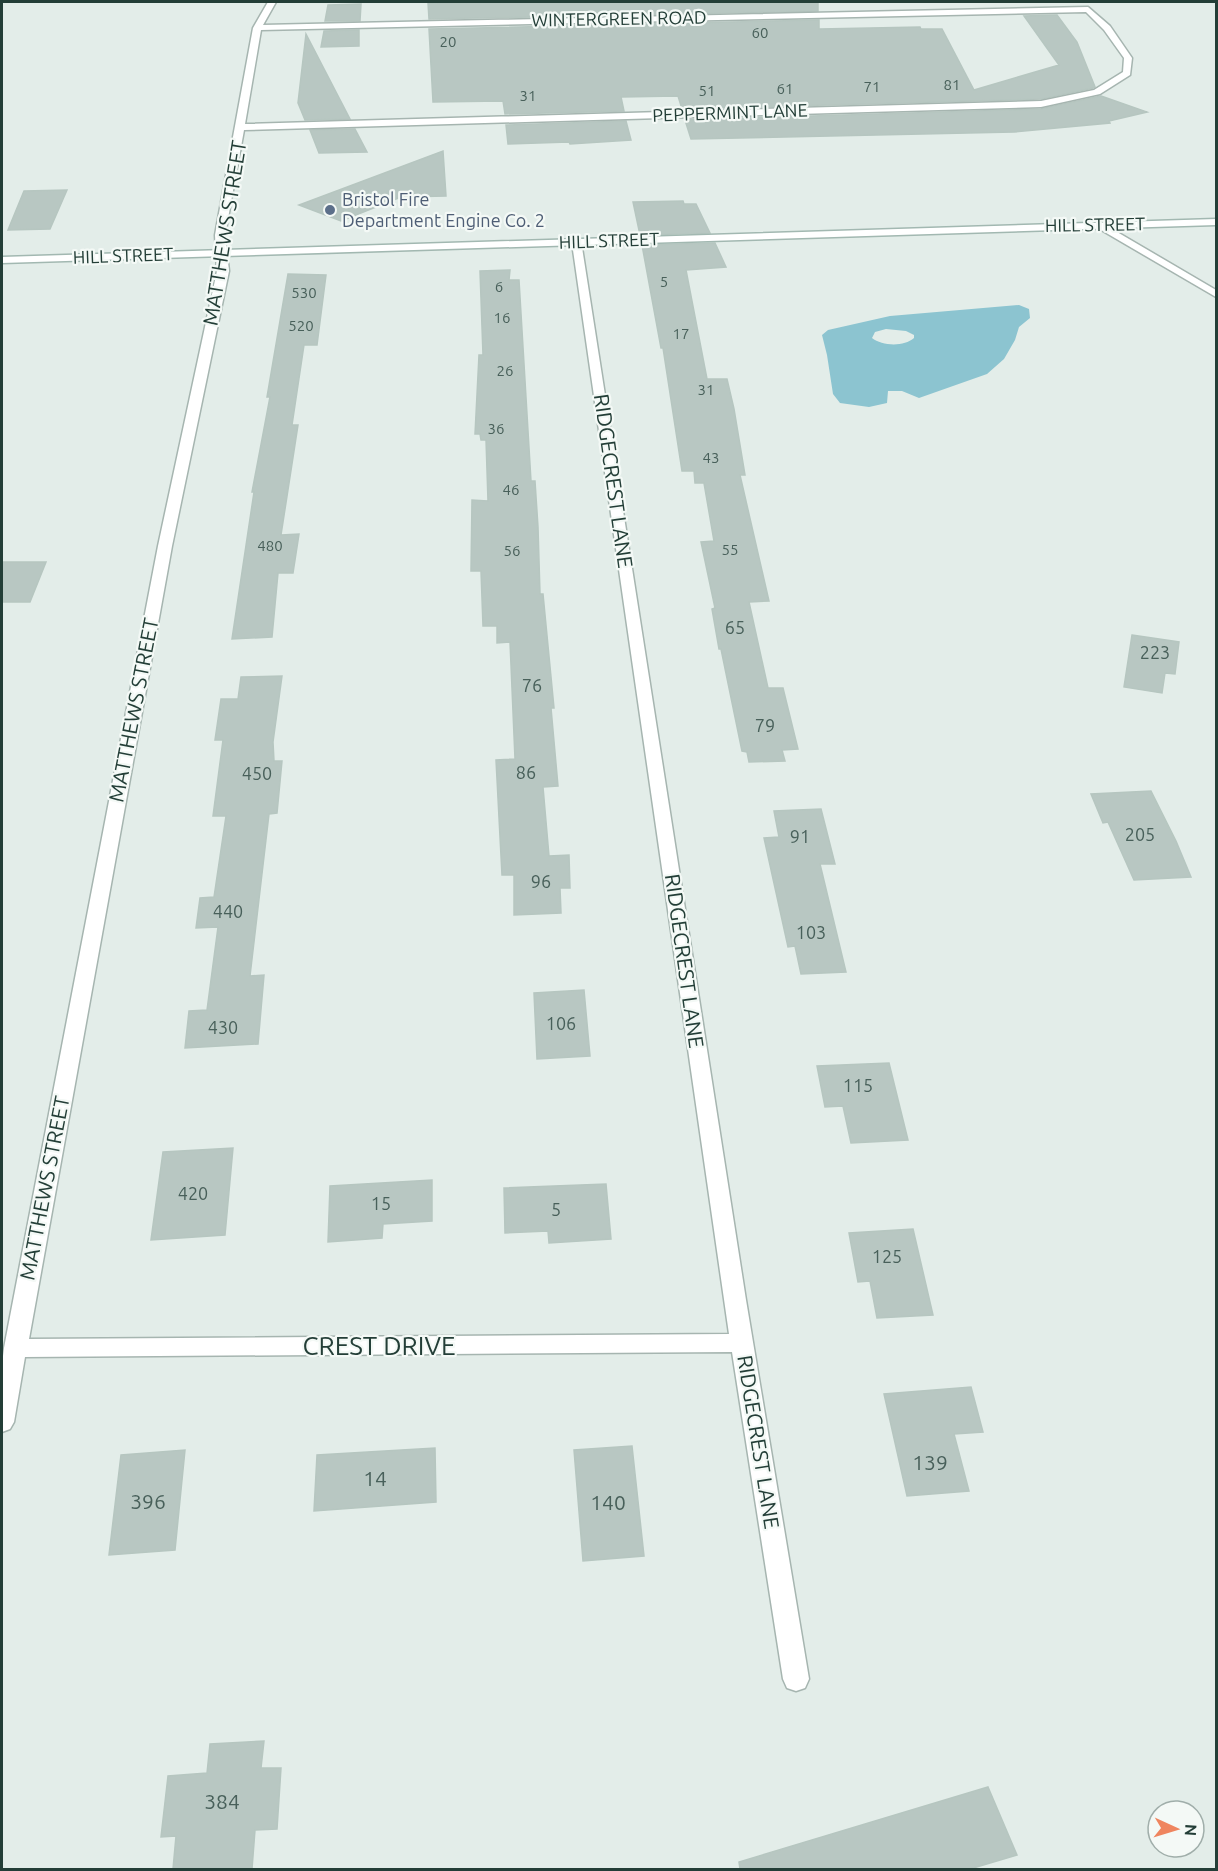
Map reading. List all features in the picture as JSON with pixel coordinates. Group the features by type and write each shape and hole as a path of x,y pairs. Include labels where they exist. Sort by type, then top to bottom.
{"street":[{"name":"MATTHEWS STREET","path":"2,1422 165,546 223,271 220,235 257,28 272,2"},
{"name":"WINTERGREEN ROAD","path":"257,28 1089,5"},
{"name":"PEPPERMINT LANE","path":"241,127 1041,104 1097,92 1127,73 1128,58 1089,5"},
{"name":"HILL STREET","path":"2,260 1216,222"},
{"path":"1101,225 1216,294"},
{"name":"RIDGECREST LANE","path":"578,243 743,1343 796,1679"},
{"name":"CREST DRIVE","path":"15,1348 743,1343"}],"water":[{"path":"1019,305 1029,309 1030,318 1019,327 1015,340 1004,359 987,374 919,398 902,391 888,391 887,403 869,407 840,403 833,394 822,335 828,330 890,316","holes":["886,329 906,331 914,335 914,338 905,343 887,344 872,338 875,332"]}],"building":[{"path":"818,2 818,11 429,19 428,3"},
{"path":"361,4 360,21 325,21 328,5"},
{"path":"1057,15 1077,42 1095,87 1041,99 682,109 678,96 621,97 624,111 505,114 503,101 433,102 429,29 819,20 819,29 920,27 921,29 942,29 974,90 1059,65 1024,16"},
{"path":"359,30 359,46 321,47 324,31"},
{"path":"306,34 350,119 305,120 298,103"},
{"path":"1101,96 1147,112 1109,121 1110,123 1014,132 691,139 685,120 1041,109"},
{"path":"626,121 631,140 570,144 569,142 508,144 506,125"},
{"path":"355,129 367,152 319,153 310,130"},
{"path":"443,151 446,196 401,197 341,221 299,205"},
{"path":"67,190 50,229 8,230 24,191"},
{"path":"683,201 684,204 696,204 710,233 640,235 633,202"},
{"path":"715,243 726,267 686,270 707,379 727,379 734,409 745,475 740,475 769,601 749,602 768,688 783,688 798,749 782,750 785,761 749,762 747,752 742,751 721,649 719,649 712,609 715,608 701,542 714,541 704,483 695,483 694,471 682,471 663,348 661,348 642,245"},
{"path":"510,270 509,280 519,280 531,481 535,481 540,594 543,594 554,708 551,708 558,786 543,787 549,856 569,855 570,888 560,888 561,913 514,915 514,875 502,875 496,760 515,759 510,642 497,643 497,626 483,626 481,571 471,571 472,500 488,501 486,440 481,440 480,434 475,434 479,355 483,355 480,271"},
{"path":"288,274 326,275 317,345 304,345 292,425 298,425 281,535 299,534 293,573 278,573 272,637 232,639 254,492 252,492 270,397 267,397"},
{"path":"2,562 46,562 30,602 2,602"},
{"path":"1132,635 1179,642 1175,674 1165,673 1162,693 1124,687"},
{"path":"282,676 273,742 274,761 282,761 277,813 269,814 250,976 264,975 258,1044 185,1048 189,1011 207,1010 218,927 196,928 200,898 214,897 226,816 213,816 223,740 215,740 221,699 238,699 241,677"},
{"path":"1151,791 1191,877 1134,880 1108,822 1103,823 1091,794"},
{"path":"821,809 835,864 820,864 846,972 801,974 795,946 788,947 764,838 779,837 774,811"},
{"path":"584,990 590,1056 537,1059 534,993"},
{"path":"889,1063 908,1140 851,1143 843,1106 825,1107 817,1066"},
{"path":"233,1148 225,1235 151,1240 163,1152"},
{"path":"432,1180 432,1221 383,1224 382,1238 328,1242 330,1186"},
{"path":"606,1184 611,1239 549,1243 548,1231 505,1233 504,1188"},
{"path":"913,1229 933,1315 877,1318 870,1281 858,1282 849,1233"},
{"path":"971,1387 983,1432 954,1434 969,1491 907,1496 884,1394"},
{"path":"632,1446 644,1556 583,1561 574,1450"},
{"path":"435,1448 436,1502 314,1511 317,1455"},
{"path":"185,1450 175,1550 109,1555 121,1455"},
{"path":"264,1741 261,1768 281,1768 277,1829 255,1830 252,1869 173,1869 176,1836 161,1837 168,1776 207,1773 210,1744"},
{"path":"988,1787 1017,1855 970,1869 740,1869 739,1862"}],"place":[{"name":"Bristol Fire Department Engine Co. 2","path":"330,210"}]}
